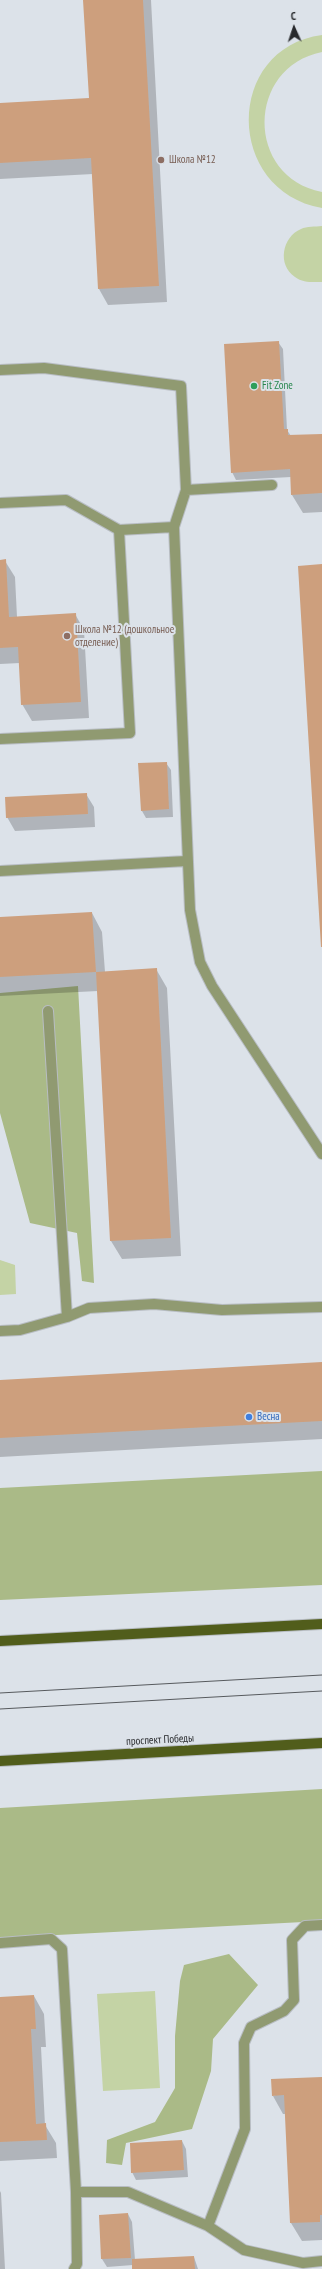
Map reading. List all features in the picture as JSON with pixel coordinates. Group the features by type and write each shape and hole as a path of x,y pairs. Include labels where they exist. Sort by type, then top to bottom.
{"main road":[{"path":"0,1641 322,1624"},
{"name":"проспект Победы","path":"0,1761 322,1743"}],"lane":[{"path":"0,370 44,368 181,386 186,490 174,527 190,910 200,962 212,986 322,1154"},
{"path":"186,490 272,485"},
{"path":"0,503 66,500 119,530 174,527"},
{"path":"0,739 130,733 119,530"},
{"path":"0,871 187,861"},
{"path":"48,1011 67,1317"},
{"path":"0,1331 20,1330 67,1317 89,1308 154,1304 222,1310 322,1307"},
{"path":"208,2226 245,2129 244,2043 251,2027 284,2011 294,2000 292,1940 305,1926 322,1925"},
{"path":"0,1942 51,1939 62,1949 76,2192 77,2264 74,2269"},
{"path":"76,2192 128,2192 208,2226 244,2250 303,2263 322,2261"}],"green space":[{"path":"322,35 322,52 297,62 279,78 268,99 265,122 268,145 279,166 297,182 322,192 322,208 290,196 267,176 254,149 249,120 253,91 267,65 290,45"},
{"path":"322,226 322,282 308,282 301,280 289,272 286,266 284,252 286,245 290,238 301,229"},
{"path":"78,986 94,1283 82,1281 77,1233 30,1223 0,1113 0,993"},
{"path":"0,1260 15,1265 16,1294 0,1295"},
{"path":"322,1471 322,1585 0,1600 0,1488"},
{"path":"322,1789 322,1921 0,1938 0,1808"},
{"path":"229,1954 258,1985 213,2039 211,2071 192,2129 126,2143 122,2165 106,2163 107,2140 155,2122 175,2088 175,2036 180,1981 184,1965"},
{"path":"155,1991 160,2088 103,2091 97,1994"}],"building":[{"path":"83,0 143,0 159,286 98,289 91,158 0,163 0,103 89,98"},
{"name":"Fit Zone","path":"279,341 284,429 288,429 288,435 322,434 322,493 291,495 290,469 231,473 224,344"},
{"path":"6,559 9,617 76,613 81,702 21,705 18,647 0,648 0,560"},
{"path":"322,564 322,947 321,947 298,566"},
{"path":"167,762 169,809 141,811 138,763"},
{"path":"87,793 88,814 6,818 5,797"},
{"path":"92,912 96,972 0,977 0,917"},
{"path":"157,968 171,1238 110,1241 96,972"},
{"path":"322,1362 322,1421 0,1438 0,1380"},
{"path":"34,1995 36,2029 31,2029 36,2124 46,2123 47,2140 0,2142 0,1997"},
{"path":"322,2077 322,2215 320,2215 320,2222 290,2223 284,2095 272,2096 271,2079"},
{"path":"182,2140 184,2170 131,2173 130,2143"},
{"path":"128,2213 131,2258 101,2259 99,2215"},
{"path":"194,2256 195,2269 132,2269 132,2259"}],"tram line":[{"path":"0,1693 322,1675"},
{"path":"0,1709 322,1691"}],"place":[{"name":"Школа №12","path":"161,160"},
{"name":"Fit Zone","path":"254,386"},
{"name":"Школа №12 (дошкольное отделение)","path":"67,636"},
{"name":"Весна","path":"249,1417"}]}
